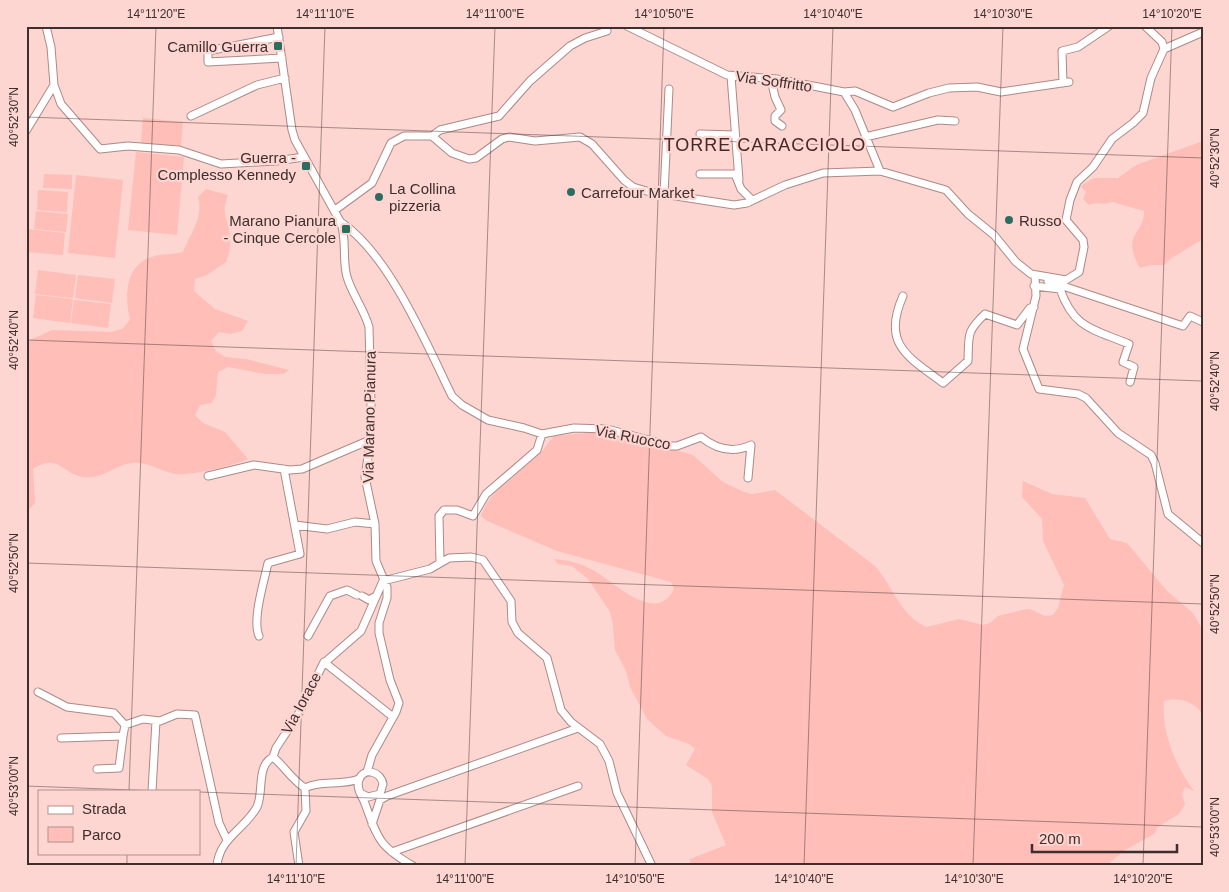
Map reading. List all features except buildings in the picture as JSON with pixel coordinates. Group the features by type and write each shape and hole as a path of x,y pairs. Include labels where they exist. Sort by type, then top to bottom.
{"street":[{"path":"46,26 51,47 54,85 61,104 100,149 128,146 179,150 221,164 276,161 304,157"},
{"name":"Via Marano Pianura","path":"277,26 292,129 304,157 341,223 345,235 348,279 366,316 369,327 370,440 365,477 374,524 376,561 387,588 387,598 379,623 380,633 390,680 399,703 372,755 367,772"},
{"path":"335,210 372,183 390,144 404,136 432,136 440,130 499,116 530,81 570,46 585,38 607,31 603,26"},
{"name":"Via Soffritto","path":"627,26 732,76 771,79 844,92 855,91 893,107 929,93 949,88 977,87 1001,92 1066,82 1062,51 1078,47 1109,26"},
{"path":"1145,26 1162,42 1164,49"},
{"path":"1037,276 1066,280 1079,272 1084,247 1083,240 1066,220 1077,182 1093,166 1112,139 1133,123 1143,112 1151,78 1164,49 1190,36 1203,32"},
{"path":"279,37 208,50 208,62 282,58"},
{"path":"732,76 738,180"},
{"path":"191,116 257,85 285,78"},
{"path":"771,79 775,97 781,106 781,110 775,116 775,121 782,126"},
{"path":"26,131 54,85"},
{"path":"664,194 669,89"},
{"path":"844,92 880,171"},
{"path":"866,137 938,120 955,121"},
{"path":"700,134 735,136"},
{"path":"432,136 452,153 469,159 476,158 509,137 535,141 580,137 592,144 627,184 650,192 734,204 752,200 785,185 823,174 880,171 946,190 968,214 994,235 1024,269 1043,280 1183,326 1190,316 1203,322"},
{"path":"700,174 735,174 741,189 752,200"},
{"name":"Via Ruocco","path":"341,223 354,232 364,244 406,302 452,396 462,405 488,420 542,434 574,428 608,429 671,446 677,446 701,437 724,450 744,448 751,445 748,478"},
{"path":"1037,276 1034,286 1036,296 1034,307 1023,350 1039,389 1078,394 1086,398 1118,433 1151,455 1155,463 1168,514 1203,542"},
{"path":"1034,286 1060,289 1065,304 1078,322 1129,344 1122,359 1123,362 1134,367 1130,382"},
{"path":"903,296 896,311 898,342 901,351 943,383 968,361 969,332 985,314 1017,325 1030,308 1034,307"},
{"path":"440,563 439,516 444,510 457,510 473,516 486,494 537,450 542,434"},
{"path":"208,476 254,465 302,469 370,440"},
{"path":"259,636 256,630 257,620 268,563 300,554 284,469"},
{"path":"295,525 327,529 355,522 374,524"},
{"path":"383,580 430,569 449,558 471,557 483,560 511,601 512,622 518,633 546,658 562,710 578,728 600,744 610,761 617,793 652,866"},
{"name":"Via Iorace","path":"217,866 220,848 257,806 263,771 274,757 276,748 299,713 324,662 362,631 383,580"},
{"path":"308,636 330,596 347,590 369,600 378,594"},
{"path":"324,662 393,717"},
{"path":"38,692 67,707 114,713 125,725"},
{"path":"125,725 140,720 156,721 177,714 195,715 219,823 227,840"},
{"path":"152,790 156,721"},
{"path":"97,769 119,768 125,725"},
{"path":"371,822 380,800 387,796 578,728"},
{"path":"61,738 122,736"},
{"path":"346,784 368,797 376,796 382,791 384,784 378,774 372,755"},
{"path":"274,757 295,782 305,788"},
{"path":"305,788 313,785 346,784 367,772 378,774"},
{"path":"359,778 360,792 375,835 392,852 413,866"},
{"path":"392,852 578,786"},
{"path":"299,866 294,832 306,811 305,788"},
{"path":"371,822 376,796"}],"green space":[{"path":"143,118 183,122 181,146 141,143"},
{"path":"1203,141 1203,239 1170,259 1164,265 1140,268 1132,248 1135,235 1143,219 1144,211 1112,202 1089,205 1083,199 1086,192 1081,186 1094,178 1118,178 1136,165"},
{"path":"136,152 184,157 177,235 128,230"},
{"path":"44,174 72,175 72,189 43,188"},
{"path":"76,175 123,180 115,258 68,253"},
{"path":"206,189 228,195 225,213 230,247 226,262 207,275 195,279 194,291 215,309 248,321 242,331 230,334 219,332 211,341 216,351 225,357 246,359 289,370 284,374 265,374 228,367 218,372 216,395 212,403 200,405 195,415 203,423 225,432 248,459 213,470 183,474 170,473 149,465 132,463 92,477 82,477 56,464 42,464 33,469 35,503 26,512 26,342 52,330 111,332 122,329 130,320 127,299 133,271 148,258 183,252 198,219 198,197"},
{"path":"38,190 68,192 67,212 37,210"},
{"path":"36,211 68,214 66,232 34,229"},
{"path":"27,229 65,233 63,255 26,252"},
{"path":"38,270 76,275 73,298 35,294"},
{"path":"78,275 115,279 112,303 75,298"},
{"path":"36,295 73,299 70,323 33,318"},
{"path":"74,300 111,304 108,328 71,323"},
{"path":"596,432 644,441 693,455 723,482 744,492 752,494 775,490 875,566 904,609 910,616 927,627 959,619 983,625 990,623 998,616 1030,609 1045,616 1053,615 1058,608 1064,585 1043,541 1042,519 1022,497 1023,481 1052,494 1085,498 1110,539 1127,543 1168,592 1193,613 1201,627 1203,715 1200,710 1186,701 1175,699 1164,701 1165,725 1171,749 1187,782 1194,791 1185,787 1182,794 1185,804 1179,814 1158,827 1154,834 1125,850 1106,866 690,866 690,859 726,845 712,812 712,786 708,779 686,765 695,749 689,744 666,736 647,719 630,687 626,671 615,650 610,612 588,579 572,566 558,564 554,559 573,562 587,567 621,590 645,602 656,603 666,599 674,589 671,582 557,551 487,521 481,516 491,497 542,451 554,436"}],"place":[{"name":"Camillo Guerra","path":"278,46"},
{"name":"Guerra - Complesso Kennedy","path":"306,166"},
{"name":"Carrefour Market","path":"571,192"},
{"name":"La Collina pizzeria","path":"379,197"},
{"name":"Russo","path":"1009,220"},
{"name":"Marano Pianura - Cinque Cercole","path":"346,229"}],"district":[{"name":"TORRE CARACCIOLO","path":"765,145"}]}
